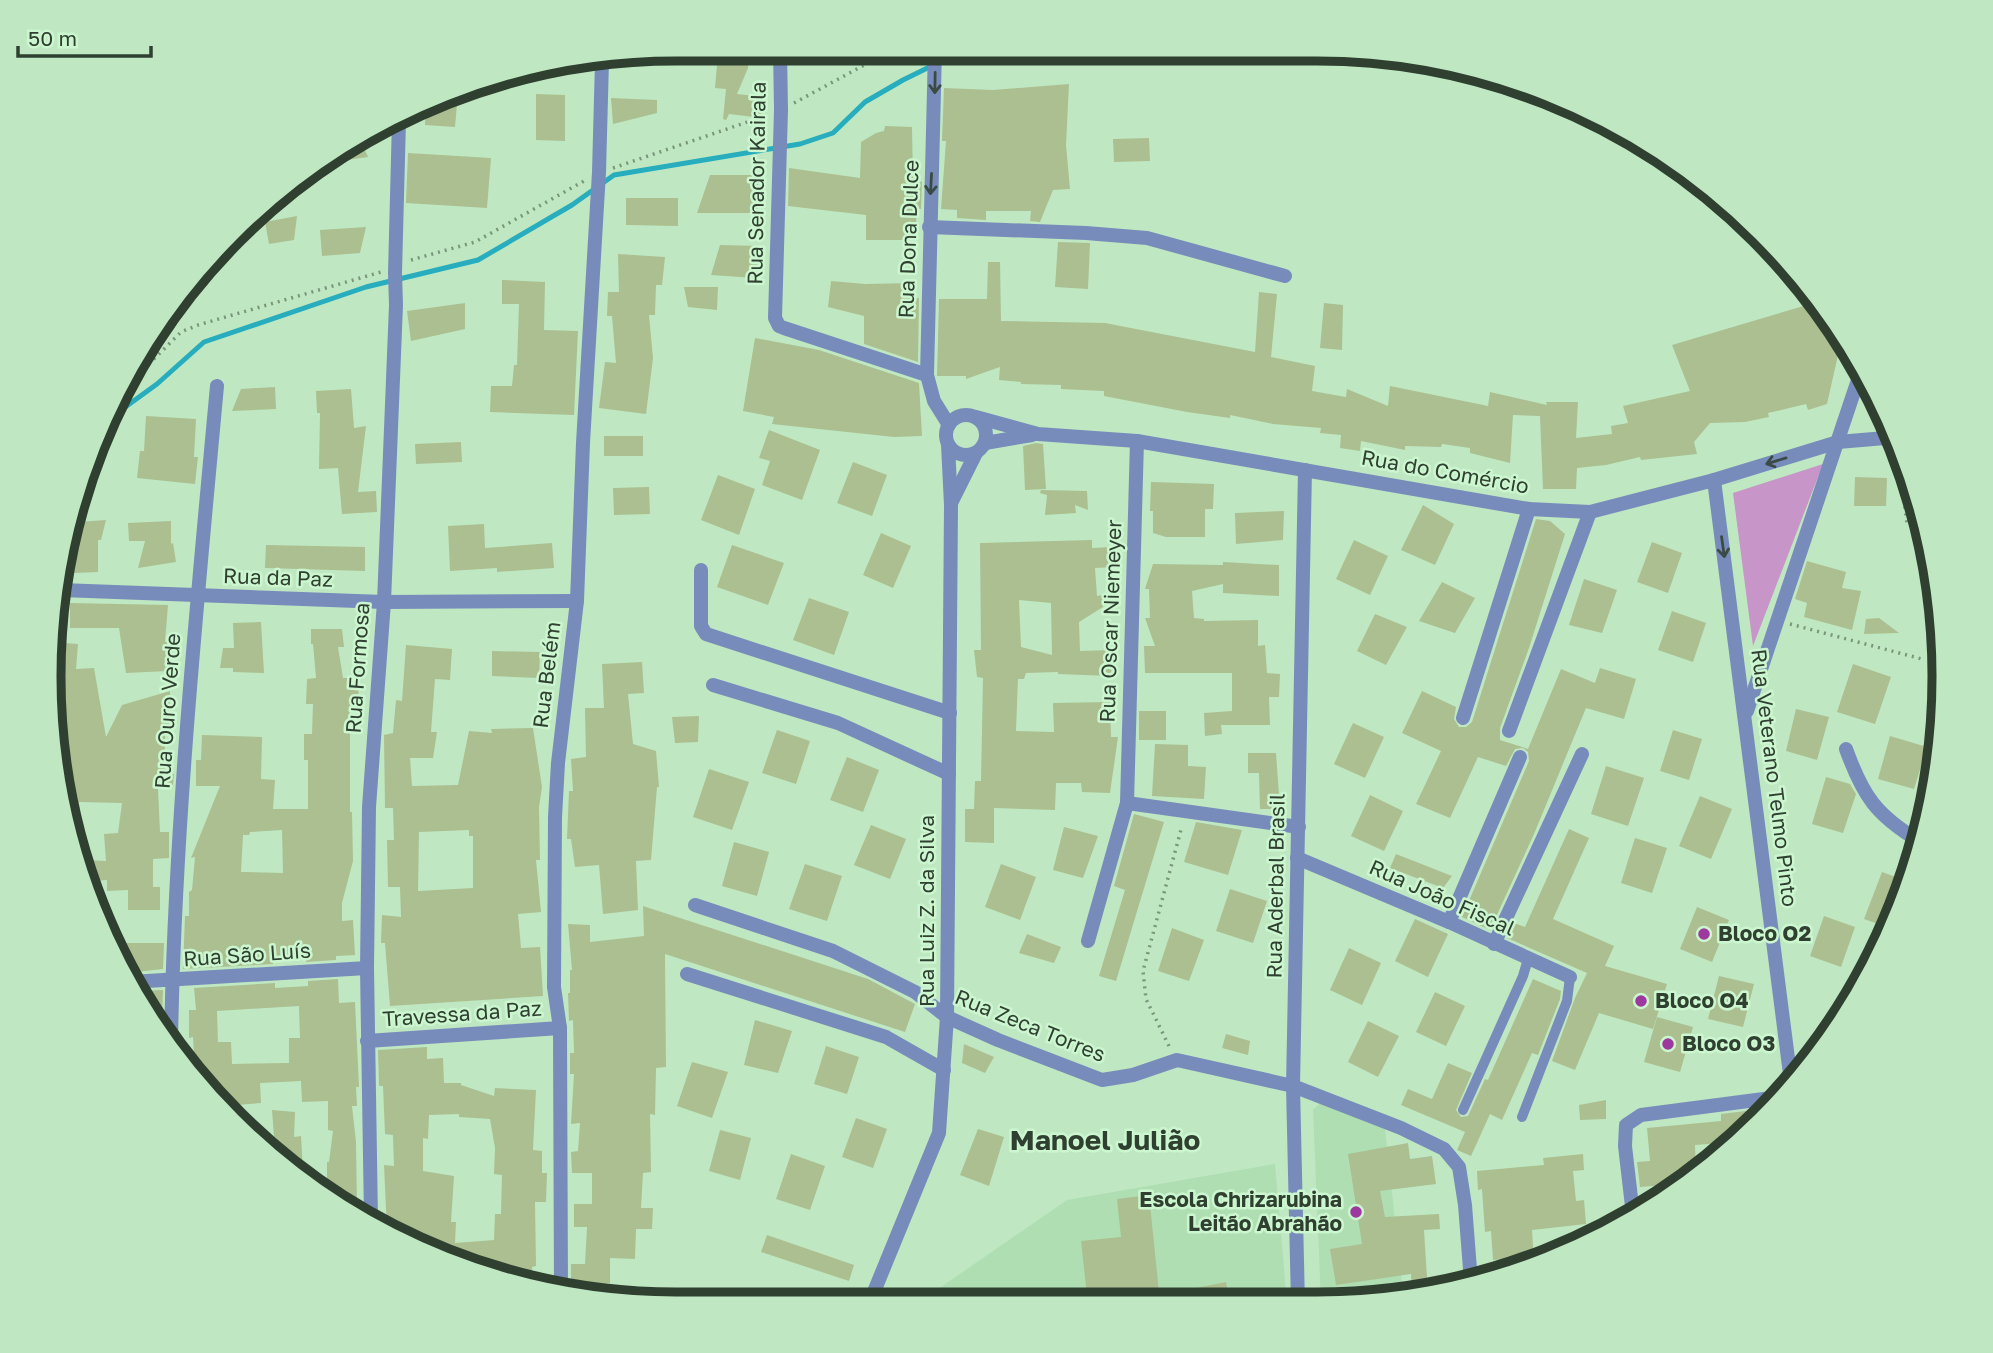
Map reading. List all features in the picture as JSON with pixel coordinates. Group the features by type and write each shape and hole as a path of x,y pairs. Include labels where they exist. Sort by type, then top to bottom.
{"street":[{"name":"Rua Senador Kairala","path":"780,61 781,129 775,318 779,326 784,328 927,375"},
{"name":"Rua Dona Dulce","path":"935,61 927,375 934,401 949,425"},
{"name":"Rua Belém","path":"561,1281 560,1028 554,987 555,817 558,763 577,601 602,66"},
{"name":"Rua Formosa","path":"371,1210 367,1041 369,807 384,602 396,305 399,128"},
{"path":"929,228 1086,233 1147,238 1285,276"},
{"path":"1745,716 1857,384"},
{"name":"Rua Ouro Verde","path":"171,1027 186,747 217,386"},
{"path":"958,416 976,417 986,431 980,448 964,455 958,454 948,445 946,435 949,425 958,416"},
{"name":"Rua do Comércio","path":"976,417 1038,434 1137,441 1529,509 1590,512 1714,480 1838,442 1884,439"},
{"name":"Rua do Comércio","path":"980,448 1038,434"},
{"name":"Rua Oscar Niemeyer","path":"1088,941 1127,803 1137,441"},
{"name":"Rua Luiz Z. da Silva","path":"874,1292 939,1133 947,1017 951,505 948,445"},
{"name":"Rua Luiz Z. da Silva","path":"951,505 980,448"},
{"name":"Rua Aderbal Brasil","path":"1298,1292 1293,1086 1305,470"},
{"name":"Rua Veterano Telmo Pinto","path":"1714,480 1789,1070"},
{"path":"1463,718 1529,509"},
{"path":"1509,731 1590,512"},
{"path":"701,570 701,626 706,634 950,713"},
{"name":"Rua da Paz","path":"68,590 384,602 577,601"},
{"path":"713,685 838,723 949,774"},
{"path":"1846,749 1857,778 1875,808 1911,836"},
{"path":"1494,944 1582,754"},
{"path":"1449,922 1520,757"},
{"path":"1127,803 1299,827"},
{"name":"Rua João Fiscal","path":"1297,858 1570,977"},
{"name":"Rua Zeca Torres","path":"695,905 833,951 915,992 947,1017 998,1040 1102,1080 1133,1075 1177,1059"},
{"name":"Rua São Luís","path":"143,982 367,968"},
{"path":"687,974 886,1037 944,1070"},
{"name":"Travessa da Paz","path":"367,1041 560,1028"},
{"path":"1177,1059 1293,1086 1401,1128 1444,1149 1459,1167 1470,1272"},
{"path":"1632,1204 1625,1146 1626,1125 1641,1115 1764,1099"}],"lane":[{"path":"1463,1110 1523,976 1528,959"},
{"path":"1522,1117 1567,1001 1570,977"}],"path":[{"path":"144,369 181,332 395,269 475,242 599,173 781,110 872,61"},
{"path":"1903,492 1908,529"},
{"path":"1778,621 1927,660"},
{"path":"1177,1059 1146,999 1143,971 1186,811"}],"shaded area":[{"path":"1823,464 1753,646 1733,493"},
{"name":"Escola Chrizarubina Leitão Abrahão","path":"1321,1102 1385,1129 1402,1285 1320,1292 1313,1110"},
{"path":"1275,1164 1286,1292 927,1292 941,1287 1067,1200"}],"building":[{"path":"703,61 748,61 737,94 764,97 762,118 729,114 726,120 723,119 726,89 715,88 717,65 703,65"},
{"path":"1069,84 1066,145 1070,189 1053,190 1040,222 1030,221 1031,211 986,211 986,220 957,218 957,210 941,209 946,141 942,141 944,88 993,90"},
{"path":"536,94 565,95 565,141 536,140"},
{"path":"611,98 657,100 657,113 613,124"},
{"path":"457,104 455,127 425,125 426,115"},
{"path":"885,126 912,127 913,181 922,182 921,209 917,209 915,240 866,240 866,215 788,206 789,168 860,178 861,142 884,131"},
{"path":"1149,138 1150,161 1114,162 1113,139"},
{"path":"364,147 368,157 342,161"},
{"path":"408,153 491,158 487,208 406,203"},
{"path":"710,175 758,175 758,213 697,213"},
{"path":"626,198 678,198 678,226 626,225"},
{"path":"297,216 294,240 269,244 265,222"},
{"path":"366,227 360,253 322,256 320,230"},
{"path":"1058,242 1090,243 1088,289 1055,287"},
{"path":"720,245 761,246 754,278 711,275"},
{"path":"618,254 665,257 662,285 656,285 655,315 649,315 653,358 646,414 599,408 605,362 616,363 612,316 607,316 608,292 619,292"},
{"path":"988,262 1000,262 1001,321 1105,323 1255,352 1259,292 1277,294 1271,357 1315,366 1312,391 1346,397 1347,389 1388,406 1390,386 1488,406 1490,392 1547,405 1546,402 1578,402 1576,438 1612,434 1611,426 1628,423 1623,406 1690,391 1672,345 1807,305 1838,355 1827,404 1808,410 1806,404 1768,413 1769,417 1745,422 1710,423 1694,442 1697,454 1641,460 1640,457 1577,468 1576,489 1543,489 1540,416 1513,415 1510,463 1470,453 1470,448 1442,444 1441,447 1405,446 1405,450 1361,441 1360,451 1340,448 1341,435 1320,433 1321,428 1273,424 1230,415 1230,418 1187,412 1104,396 1104,391 1061,389 1061,385 1021,384 999,380 1000,367 966,379 966,376 937,376 939,299 987,299"},
{"path":"502,280 545,282 544,330 578,331 574,415 490,412 491,386 512,386 514,365 517,365 519,304 502,304"},
{"path":"831,281 865,284 915,283 915,298 919,298 918,362 864,344 864,316 828,307"},
{"path":"684,287 718,287 717,310 688,307"},
{"path":"465,303 465,329 411,341 407,311"},
{"path":"1324,303 1343,305 1342,350 1320,348"},
{"path":"755,338 819,350 919,383 922,436 894,437 772,424 774,417 743,411"},
{"path":"275,387 276,409 232,411 241,389"},
{"path":"351,389 354,428 366,426 358,492 376,491 377,512 342,514 338,468 319,469 320,413 317,413 316,391"},
{"path":"146,416 196,419 194,457 198,457 195,484 137,478 140,451 144,451"},
{"path":"769,430 820,450 802,500 762,485 770,461 759,458"},
{"path":"604,436 643,436 643,456 604,456"},
{"path":"461,442 462,462 416,464 415,444"},
{"path":"1043,444 1046,489 1025,490 1023,446"},
{"path":"853,462 887,475 872,516 837,503"},
{"path":"718,475 755,489 739,535 701,520"},
{"path":"1855,477 1887,478 1886,506 1854,506"},
{"path":"1151,482 1214,484 1213,509 1205,509 1205,537 1166,537 1153,533 1153,511 1150,511"},
{"path":"649,487 650,514 614,515 613,488"},
{"path":"1041,490 1087,491 1088,510 1075,505 1076,513 1045,515 1047,495 1040,493"},
{"path":"1423,505 1454,524 1435,565 1401,550"},
{"path":"1284,511 1283,540 1236,544 1235,513"},
{"path":"1536,519 1550,521 1565,534 1500,728 1500,740 1528,749 1561,669 1595,683 1600,668 1636,679 1624,719 1586,708 1534,834 1490,930 1462,917 1529,761 1528,752 1523,748 1515,749 1506,766 1478,757 1450,818 1416,804 1441,751 1402,733 1422,691 1456,707 1454,719 1459,727 1466,727 1472,722"},
{"path":"106,520 101,540 98,540 98,572 74,573 72,560 81,522"},
{"path":"171,521 171,544 173,543 176,562 138,568 145,541 129,541 128,523"},
{"path":"484,524 485,548 552,543 554,568 497,572 497,568 450,571 448,526"},
{"path":"881,533 911,546 893,588 863,575"},
{"path":"1092,540 1092,548 1114,547 1115,567 1095,568 1097,596 1103,595 1103,607 1079,622 1080,651 1112,650 1111,676 1058,672 1026,673 1024,679 1018,679 1016,731 1054,732 1053,703 1110,702 1111,737 1118,737 1110,793 1082,792 1081,783 1056,783 1055,810 994,808 994,843 965,842 965,809 974,809 975,781 981,781 983,678 977,677 974,650 981,650 980,543","holes":["1019,600 1051,603 1052,655 1021,647"]},
{"path":"1354,540 1388,556 1370,595 1336,579"},
{"path":"1652,542 1682,553 1668,593 1637,582"},
{"path":"266,545 365,547 365,571 265,568"},
{"path":"732,545 784,563 768,605 717,587"},
{"path":"1807,561 1846,572 1842,588 1861,591 1852,630 1804,617 1807,603 1795,599"},
{"path":"1223,562 1279,565 1279,596 1223,593 1223,584 1192,591 1194,618 1204,621 1258,620 1258,646 1265,645 1267,673 1280,674 1279,697 1269,697 1270,725 1221,725 1222,734 1205,736 1204,713 1232,711 1232,673 1145,673 1144,646 1155,646 1145,618 1150,618 1149,589 1145,589 1153,564 1223,565"},
{"path":"1584,579 1617,590 1602,633 1569,625"},
{"path":"1442,582 1475,598 1455,633 1419,621"},
{"path":"809,598 849,612 834,655 793,640"},
{"path":"70,603 168,605 165,642 168,642 168,671 126,673 119,628 70,628"},
{"path":"1672,611 1706,623 1693,662 1658,650"},
{"path":"1375,614 1407,627 1386,665 1357,651"},
{"path":"1879,618 1899,633 1864,634 1866,619"},
{"path":"261,622 264,673 233,672 233,668 220,668 223,648 234,648 233,623"},
{"path":"311,629 342,629 344,647 338,647 343,678 359,678 358,706 350,706 353,861 342,903 342,921 353,920 355,955 336,956 336,960 306,962 306,958 273,960 273,964 183,969 185,916 189,916 189,892 192,890 195,857 191,858 220,786 196,786 196,760 201,760 202,735 262,737 261,779 275,780 273,809 308,809 308,760 304,760 304,734 312,734 313,704 306,704 307,679 316,678","holes":["282,830 283,873 241,872 243,835"]},
{"path":"63,643 78,644 76,669 94,668 106,737 122,705 170,691 169,730 165,730 165,774 174,774 173,785 158,789 160,832 169,832 169,858 153,859 153,887 160,887 160,910 128,910 128,890 107,891 107,880 96,881 94,874 90,860 106,861 104,834 118,833 122,803 79,802 81,832 73,797 63,717"},
{"path":"406,645 452,649 450,680 435,679 431,732 437,732 433,758 410,758 412,786 458,785 469,731 492,733 491,729 533,728 542,787 539,807 540,860 536,860 541,912 518,914 521,948 540,947 543,996 390,1006 385,943 381,943 382,915 401,917 400,887 388,887 387,840 394,840 393,808 385,808 384,735 393,733 396,700 402,701","holes":["469,830 469,836 473,836 473,888 418,891 419,832"]},
{"path":"492,651 540,652 539,678 492,676"},
{"path":"642,662 644,693 628,694 633,744 656,751 659,787 651,860 636,861 638,910 603,914 599,865 575,867 571,839 567,839 569,791 573,791 571,759 586,757 585,708 604,708 602,664"},
{"path":"1853,664 1891,677 1875,724 1837,712"},
{"path":"1796,709 1829,717 1817,760 1786,751"},
{"path":"1139,711 1166,711 1166,740 1139,740"},
{"path":"699,716 698,742 675,743 672,717"},
{"path":"1353,723 1384,737 1365,778 1334,764"},
{"path":"777,730 810,741 796,784 762,773"},
{"path":"1673,730 1702,739 1689,780 1660,771"},
{"path":"1890,736 1927,747 1914,789 1878,779"},
{"path":"1155,744 1188,745 1188,766 1206,767 1204,799 1152,796"},
{"path":"1248,753 1276,753 1280,809 1260,809 1259,773 1248,773"},
{"path":"847,757 879,770 863,812 830,800"},
{"path":"1606,766 1644,778 1628,826 1591,814"},
{"path":"709,769 749,782 732,830 693,817"},
{"path":"1826,777 1850,784 1856,794 1843,833 1812,824"},
{"path":"1370,795 1403,811 1384,851 1351,836"},
{"path":"1700,796 1732,809 1711,859 1679,846"},
{"path":"1134,814 1164,822 1116,981 1099,976 1125,890 1114,886"},
{"path":"1196,822 1242,830 1228,875 1184,862"},
{"path":"871,825 906,839 890,879 854,865"},
{"path":"1064,827 1098,836 1083,878 1053,870"},
{"path":"1569,829 1589,838 1553,919 1614,946 1605,966 1667,984 1653,1029 1599,1013 1575,1070 1552,1061 1587,973 1507,938 1514,923 1525,927"},
{"path":"1635,838 1667,848 1652,893 1621,883"},
{"path":"734,842 769,852 757,896 722,886"},
{"path":"1396,854 1452,876 1443,888 1390,868"},
{"path":"805,864 842,876 827,921 789,909"},
{"path":"1001,864 1036,877 1020,920 985,907"},
{"path":"1882,872 1898,878 1879,924 1864,919"},
{"path":"1230,889 1267,901 1253,943 1216,931"},
{"path":"643,906 868,979 915,1004 905,1032 665,954 666,1067 656,1068 655,1115 650,1114 651,1172 643,1173 641,1208 653,1208 652,1229 636,1229 635,1259 610,1258 610,1283 571,1282 571,1264 585,1264 587,1227 574,1227 574,1204 592,1204 592,1173 572,1173 571,1152 578,1151 580,1123 571,1124 574,1074 570,1074 570,1053 574,1053 573,1020 569,1021 568,993 572,970 568,924 590,925 590,942 644,936"},
{"name":"Bloco O2","path":"1697,907 1729,920 1712,962 1680,949"},
{"path":"1824,916 1855,927 1841,967 1810,956"},
{"path":"1415,919 1448,934 1428,977 1395,961"},
{"path":"1172,928 1204,940 1189,981 1158,971"},
{"path":"1027,934 1061,947 1054,963 1019,953"},
{"path":"122,943 164,943 163,969 137,972"},
{"path":"1349,948 1381,963 1362,1005 1330,990"},
{"path":"1719,976 1754,984 1743,1027 1708,1019"},
{"path":"338,979 339,1003 355,1002 359,1087 356,1087 357,1106 352,1106 356,1142 357,1202 327,1182 327,1162 333,1131 328,1130 328,1101 302,1102 301,1081 260,1083 261,1103 236,1107 194,1058 193,1037 189,1038 189,1010 196,1010 194,988 275,983 275,988 308,986 308,981","holes":["299,1006 300,1038 289,1038 289,1063 232,1064 231,1042 218,1042 217,1011"]},
{"path":"1533,979 1561,991 1560,999 1538,1055 1532,1053 1502,1120 1490,1114 1471,1156 1457,1150 1465,1132 1401,1105 1408,1089 1432,1099 1448,1063 1472,1073 1456,1110 1461,1117 1468,1116 1485,1079 1488,1080"},
{"path":"163,990 162,1013 148,991"},
{"path":"1435,992 1465,1006 1446,1046 1416,1032"},
{"name":"Bloco O3","path":"1657,1017 1693,1027 1680,1072 1644,1062"},
{"path":"755,1020 792,1031 778,1073 744,1065"},
{"path":"1368,1021 1399,1036 1378,1077 1348,1062"},
{"path":"1226,1034 1250,1041 1248,1055 1222,1048"},
{"path":"964,1044 994,1057 985,1073 962,1063"},
{"path":"826,1046 859,1057 847,1094 814,1084"},
{"path":"427,1047 427,1059 443,1058 444,1083 461,1083 494,1096 495,1088 536,1090 533,1150 542,1151 542,1173 547,1173 546,1202 535,1202 536,1266 532,1267 532,1275 441,1245 386,1218 384,1165 394,1166 393,1135 385,1134 383,1086 379,1086 378,1050","holes":["459,1114 459,1117 490,1119 495,1148 494,1174 502,1175 501,1214 495,1214 494,1240 455,1243 456,1222 451,1222 454,1176 423,1171 423,1138 428,1139 429,1115"]},
{"path":"692,1062 728,1072 712,1118 677,1106"},
{"path":"1606,1100 1606,1119 1580,1120 1579,1105"},
{"path":"272,1110 295,1112 294,1137 301,1136 303,1166 269,1137 274,1137"},
{"path":"1754,1110 1717,1143 1695,1145 1696,1161 1662,1185 1640,1187 1637,1162 1650,1161 1647,1128 1721,1121 1721,1114"},
{"path":"856,1118 887,1129 873,1168 842,1157"},
{"path":"978,1129 1004,1137 989,1186 960,1175"},
{"path":"720,1130 751,1138 740,1180 709,1171"},
{"path":"1408,1143 1410,1159 1432,1156 1436,1184 1380,1191 1385,1217 1439,1214 1440,1229 1424,1230 1427,1278 1448,1277 1411,1284 1411,1274 1336,1285 1330,1249 1362,1244 1348,1154"},
{"path":"791,1154 825,1166 810,1210 776,1199"},
{"path":"1583,1154 1584,1170 1573,1171 1576,1201 1584,1200 1586,1224 1532,1230 1533,1252 1507,1261 1507,1259 1493,1260 1491,1231 1485,1232 1482,1189 1478,1190 1477,1171 1544,1165 1543,1158"},
{"path":"1149,1195 1159,1292 1087,1292 1081,1241 1121,1237 1117,1199"},
{"path":"767,1235 854,1265 849,1281 761,1252"},
{"path":"1226,1282 1228,1292 1159,1292 1196,1288"}],"waterway":[{"path":"123,409 157,384 204,342 366,287 478,260 572,205 614,175 800,144 833,133 865,102 942,61"}],"place":[{"name":"Bloco O2","path":"1704,934"},
{"name":"Bloco O4","path":"1641,1001"},
{"name":"Bloco O3","path":"1668,1044"},
{"name":"Escola Chrizarubina Leitão Abrahão","path":"1356,1212"}],"district":[{"name":"Manoel Julião","path":"1105,1140"}]}
